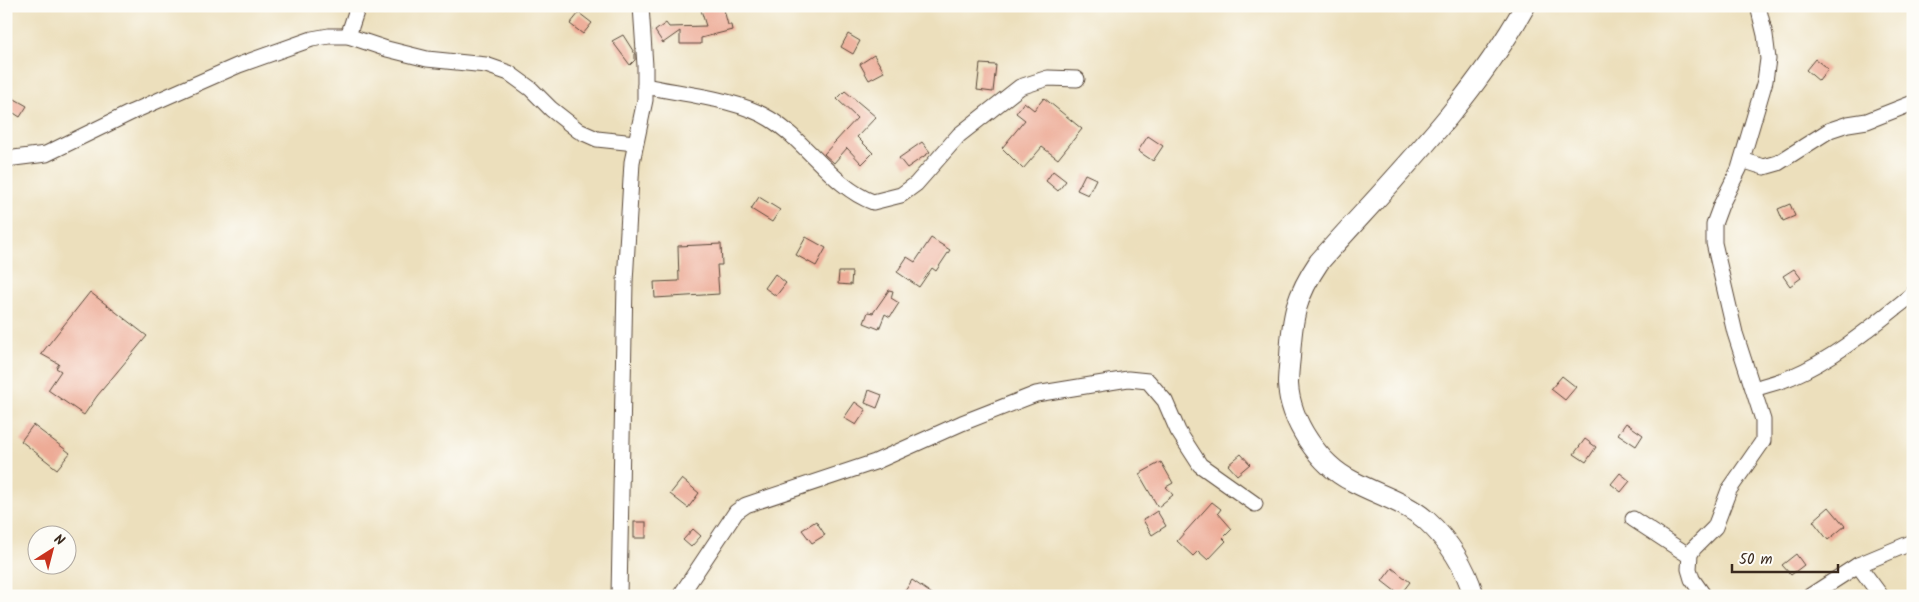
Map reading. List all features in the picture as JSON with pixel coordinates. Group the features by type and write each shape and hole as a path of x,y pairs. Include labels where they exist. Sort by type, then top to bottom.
{"main road":[{"path":"1474,596 1456,553 1425,519 1379,492 1352,481 1327,465 1308,442 1294,409 1288,385 1292,318 1304,285 1319,262 1457,108 1502,48 1525,6"}],"street":[{"path":"348,36 358,6"},
{"path":"619,596 626,282 635,143 645,86 641,6"},
{"path":"1704,596 1692,579 1689,569 1690,554 1715,527 1729,490 1763,441 1764,420 1735,333 1714,243 1714,224 1742,160 1758,113 1768,59 1758,6"},
{"path":"6,159 46,154 132,112 257,58 312,39 329,36 348,36 419,57 486,65 509,73 531,89 579,131 597,139 635,143"},
{"path":"645,86 724,101 769,118 800,143 855,194 873,202 901,195 916,184 959,134 1020,88 1048,78 1078,79"},
{"path":"1742,160 1764,167 1778,163 1830,130 1848,124 1867,121 1913,103"},
{"path":"1754,389 1791,378 1818,364 1863,334 1913,294"},
{"path":"680,596 724,528 736,512 746,505 875,462 962,423 1036,394 1128,379 1148,381 1165,401 1178,430 1200,465 1255,504"},
{"path":"1633,519 1688,555 1690,554"},
{"path":"1810,596 1858,565 1913,542"},
{"path":"1858,565 1880,596"}],"building":[{"path":"714,6 723,6 728,25 731,25 732,30 701,38 701,44 680,44 680,31 663,43 655,31 666,23 669,27 706,26 701,10"},
{"path":"579,13 592,23 583,34 570,24"},
{"path":"848,34 860,41 853,54 841,47"},
{"path":"623,35 635,54 635,60 630,65 612,41"},
{"path":"874,55 884,72 869,80 860,64"},
{"path":"1815,59 1828,69 1819,81 1806,70"},
{"path":"980,64 996,65 993,92 977,90"},
{"path":"845,91 876,117 857,137 873,153 862,164 847,148 834,163 824,154 857,118 837,99"},
{"path":"6,94 27,106 20,117 6,108"},
{"path":"1044,98 1082,129 1058,159 1042,147 1023,169 1002,148 1025,120 1016,113 1024,102 1034,110"},
{"path":"1148,136 1163,146 1153,161 1138,151"},
{"path":"922,142 930,152 907,168 899,158"},
{"path":"1053,171 1066,181 1058,191 1046,181"},
{"path":"1085,174 1096,179 1088,195 1077,190"},
{"path":"759,197 780,210 772,222 751,209"},
{"path":"1790,204 1795,216 1783,221 1778,209"},
{"path":"806,237 826,248 816,266 796,255"},
{"path":"931,238 950,250 936,271 932,268 919,287 897,272 907,257 915,262"},
{"path":"721,244 722,265 717,265 719,294 655,298 654,282 679,281 678,246"},
{"path":"1794,269 1801,278 1790,286 1783,276"},
{"path":"839,272 852,272 851,285 838,284"},
{"path":"775,274 786,283 776,296 765,288"},
{"path":"889,290 893,291 891,298 899,303 890,317 885,314 879,329 864,323 868,312 873,313"},
{"path":"90,292 147,336 97,396 84,415 48,390 61,371 56,368 59,364 41,354"},
{"path":"1562,376 1576,387 1565,400 1551,389"},
{"path":"869,390 882,395 877,408 865,403"},
{"path":"855,402 866,410 856,425 844,418"},
{"path":"1626,423 1643,435 1636,446 1618,434"},
{"path":"33,425 70,453 57,469 21,441"},
{"path":"1585,439 1596,447 1586,462 1574,454"},
{"path":"1241,454 1250,464 1237,475 1228,465"},
{"path":"1161,462 1173,483 1166,487 1173,495 1158,507 1139,474"},
{"path":"1620,473 1630,481 1621,492 1611,484"},
{"path":"682,479 699,493 688,508 670,494"},
{"path":"1212,502 1221,509 1218,513 1232,529 1223,538 1226,541 1208,560 1198,551 1193,556 1177,541"},
{"path":"1829,507 1845,526 1828,540 1813,521"},
{"path":"1157,511 1166,526 1152,535 1143,520"},
{"path":"816,521 825,535 812,543 802,530"},
{"path":"634,522 646,522 646,538 634,538"},
{"path":"693,529 701,536 691,547 683,540"},
{"path":"1796,554 1804,565 1791,575 1782,565"},
{"path":"1392,568 1410,582 1400,595 1382,581"},
{"path":"912,580 935,596 902,596"}]}
